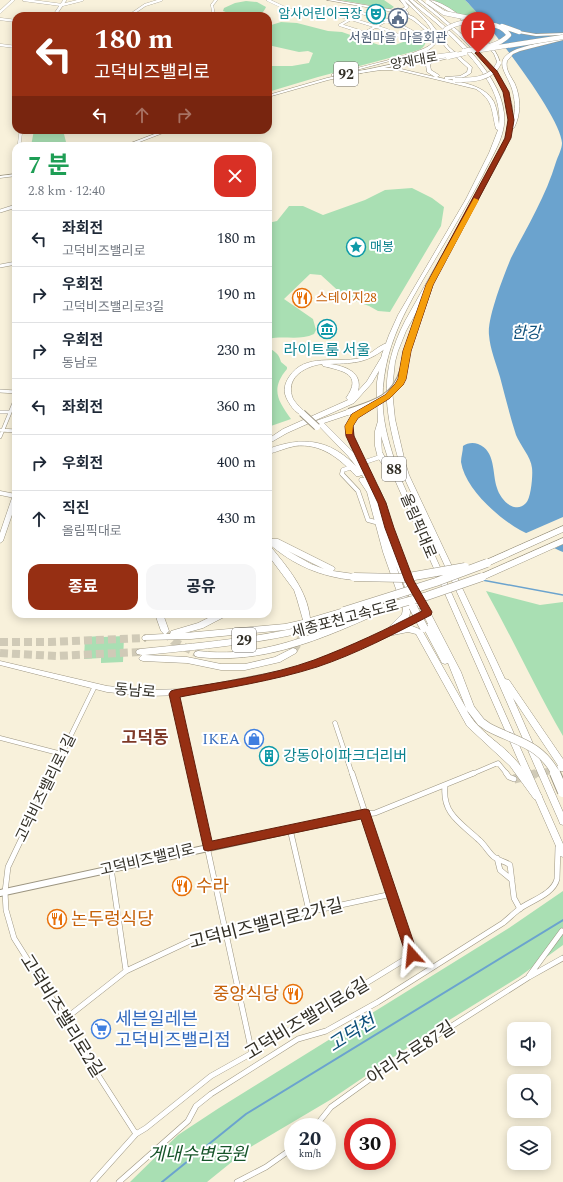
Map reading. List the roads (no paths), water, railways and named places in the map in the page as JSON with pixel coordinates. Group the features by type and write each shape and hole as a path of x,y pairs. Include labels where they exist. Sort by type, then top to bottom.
{"highway":[{"path":"272,446 295,432 352,414 375,403 394,391 402,379 407,351 430,285"},
{"path":"375,488 351,454 289,400 288,390 289,383 297,371 305,366 320,362 353,361 370,357 387,345"},
{"path":"272,439 285,431 336,409 352,400 361,393 370,382 384,357"},
{"path":"304,412 293,398 293,383 305,370 319,366 337,367 346,371 356,380 356,390 351,397 336,409"},
{"path":"352,414 349,426 350,436 382,503 383,527 387,552 407,609 405,616 388,633"},
{"path":"319,426 347,455 370,492 415,607 477,731 513,763 537,796"},
{"path":"272,451 291,445 306,443 320,444 342,455 359,474"},
{"path":"383,527 410,581 428,612 457,672 467,710"},
{"name":"세종포천고속도로","path":"293,651 277,660 245,667 221,667 187,660 142,655 293,634 320,627 488,563 563,529"},
{"name":"세종포천고속도로","path":"215,618 200,626 146,638 207,635 285,628 316,620 346,618 452,588 509,566 563,541"},
{"path":"272,542 291,558 317,570 338,577 403,578 423,576 488,563"},
{"path":"272,555 297,589 303,601 306,618"},
{"path":"160,618 164,631"},
{"path":"198,654 222,657 289,645 346,618"},
{"path":"388,633 408,628 419,632 467,710 490,727 535,748 544,756 552,767 563,792"}],"main road":[{"path":"329,0 397,13 403,12 427,30"},
{"path":"402,0 408,6 403,12"},
{"path":"406,0 422,15 442,38 491,82"},
{"name":"올림픽대로","path":"411,0 443,27 482,69 497,94 502,113 500,134 497,143 455,222 401,311 387,345 384,357 380,397 381,420 387,449 400,483 563,853"},
{"name":"올림픽대로","path":"419,0 447,22 496,72 509,101 511,120 510,131 502,150 430,285 411,315 400,337 392,362 390,390 392,418 397,446 406,475 495,666 563,821"},
{"path":"430,1 440,11 449,15 491,22 528,34 563,36"},
{"path":"430,1 456,14 472,26 496,54 499,60 498,68 488,75 473,79 455,80 436,78"},
{"path":"442,38 446,29 455,24 474,21 491,22"},
{"path":"442,38 446,45 468,65 470,68 470,72 457,78 437,76 428,69 428,65 432,61 464,52 500,42 509,35 501,28 486,25 472,28 469,32 469,36 485,55 496,72"},
{"path":"334,75 396,60 426,50 433,45 435,40 432,28"},
{"path":"510,131 515,123 517,115 516,94 504,68 506,58 521,50 563,36"},
{"name":"양재대로","path":"464,52 563,36"},
{"name":"양재대로","path":"272,93 334,75 425,57 563,36"},
{"name":"양재대로","path":"272,93 347,74 425,57"},
{"path":"347,74 392,69 472,87 487,94 494,105 494,114 500,134"},
{"path":"136,142 158,134"},
{"path":"0,177 12,176"},
{"path":"381,420 377,436 378,452 384,464 400,483"},
{"path":"0,541 12,507"},
{"name":"동남로","path":"0,663 95,686 146,693 174,694 291,671 331,658 388,633 428,612"},
{"path":"495,666 530,719 560,760 562,766 560,769 555,770"}],"street":[{"path":"0,12 13,0"},
{"path":"24,0 62,5 82,0"},
{"path":"57,12 65,0"},
{"path":"134,12 145,5 161,0"},
{"path":"213,12 212,5 216,0"},
{"path":"268,0 285,9 317,12 351,19 404,38 427,30"},
{"path":"396,34 390,37 382,35 378,37 340,25 362,13 402,26 417,34"},
{"path":"359,36 397,13"},
{"path":"0,19 12,20"},
{"path":"0,45 12,46"},
{"path":"0,211 12,207"},
{"path":"0,266 12,264"},
{"path":"0,391 12,392"},
{"path":"0,437 12,407"},
{"path":"0,412 10,412"},
{"path":"380,457 343,470 342,474 358,491 368,520 383,527"},
{"path":"0,493 12,495"},
{"name":"고덕비즈밸리로1길","path":"3,893 8,867 95,686"},
{"path":"174,694 252,1053"},
{"name":"고덕비즈밸리로6길","path":"93,1182 136,1134 146,1128 211,1076 252,1053 412,955 335,723"},
{"path":"0,738 62,754"},
{"path":"365,814 375,813 445,786 498,763 509,777 514,779"},
{"path":"445,786 446,806 457,821 485,846 490,854 509,863 514,897 520,909"},
{"name":"고덕비즈밸리로","path":"3,893 111,868 365,814"},
{"path":"290,829 309,911"},
{"path":"119,1182 188,1121 196,1106 211,1094 298,1039 326,1031 378,1002 503,923 520,909 550,890 556,883 558,842"},
{"path":"497,858 500,870 512,880"},
{"path":"111,868 126,971"},
{"name":"고덕비즈밸리로2길","path":"3,893 14,938 65,1019 80,1048 136,1134"},
{"name":"고덕비즈밸리로2가길","path":"65,1019 126,971 192,940 225,930 392,894"},
{"path":"528,977 562,931"},
{"path":"528,977 563,958"},
{"name":"아리수로87길","path":"323,1118 331,1107 340,1100 528,977"},
{"path":"236,1182 254,1174 284,1155"}],"water":[{"name":"한강","path":"465,0 563,0 563,552 520,530 492,510 475,492 464,472 461,462 463,446 474,443 484,447 491,457 495,482 499,494 503,499 514,507 520,507 528,500 532,481 531,464 528,455 516,435 492,351 489,328 497,296 508,265 547,187 561,150 562,143 550,112 537,91 505,47"}],"waterway":[{"path":"482,580 563,595"},
{"name":"고덕천","path":"162,1182 246,1114 563,920"}],"tunnel":[{"path":"293,651 304,634 306,623"},
{"path":"165,632 173,641 198,654"},
{"path":"0,642 50,642 146,638"},
{"path":"0,653 56,656 140,652"},
{"path":"535,774 555,770"},
{"path":"514,779 539,773"}],"place":[{"name":"암사어린이극장","path":"376,14"},
{"name":"서원마을 마을회관","path":"398,18"},
{"name":"매봉","path":"356,247"},
{"name":"스테이지28","path":"302,298"},
{"name":"라이트룸 서울","path":"327,329"},
{"name":"IKEA","path":"254,739"},
{"name":"강동아이파크더리버","path":"269,756"},
{"name":"수라","path":"182,886"},
{"name":"논두렁식당","path":"57,919"},
{"name":"중앙식당","path":"293,994"},
{"name":"세븐일레븐 고덕비즈밸리점","path":"101,1029"}],"district":[{"name":"고덕동","path":"145,738"}],"park label":[{"name":"게내수변공원","path":"198,1154"}]}
